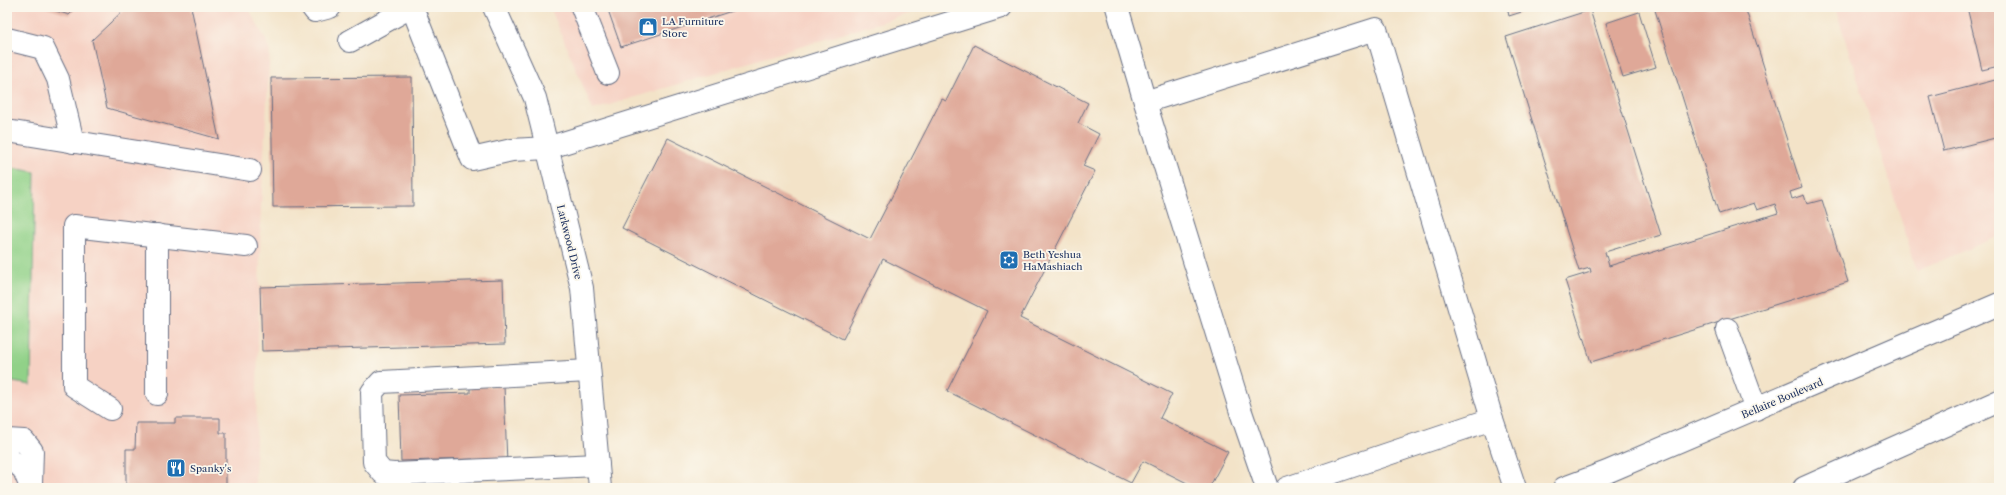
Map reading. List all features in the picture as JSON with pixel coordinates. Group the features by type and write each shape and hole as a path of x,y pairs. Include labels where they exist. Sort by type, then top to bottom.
{"main road":[{"path":"312,7 315,11 330,7"},
{"path":"350,41 411,7 472,159 512,150 547,148 1001,7"},
{"name":"Larkwood Drive","path":"494,7 535,98 582,288 600,488"},
{"path":"582,7 608,73"},
{"path":"1117,7 1144,102 1241,412 1267,488"},
{"path":"1144,102 1376,29 1492,419 1516,488"},
{"path":"7,39 43,48 58,79 73,142"},
{"path":"7,131 250,170"},
{"path":"110,409 74,386 74,226 246,246"},
{"path":"157,235 157,394"},
{"name":"Bellaire Boulevard","path":"1564,488 1607,472 1756,409 1999,304"},
{"path":"1727,329 1756,409"},
{"path":"589,371 382,382 372,392 374,462 383,473 394,474 598,465"},
{"path":"1804,488 1999,401"},
{"path":"1287,488 1492,419"},
{"path":"7,440 24,441 32,451 31,486"},
{"path":"7,458 23,468 31,486"}],"shaded area":[{"path":"7,7 248,7 270,48 261,206 255,488 7,488 7,381 31,385 34,172 7,167"},
{"path":"550,7 931,7 593,110"},
{"path":"1835,7 1999,7 1999,236 1917,271"}],"green space":[{"path":"7,167 35,172 31,385 7,381"}],"building":[{"path":"44,7 77,7 69,15"},
{"path":"127,7 191,7 219,139 107,108 92,40"},
{"name":"LA Furniture Store","path":"607,7 744,7 621,47"},
{"path":"1507,7 1537,7 1509,16"},
{"path":"1654,7 1745,7 1802,188 1790,192 1792,199 1804,195 1807,204 1822,200 1848,282 1591,362 1565,280 1591,272 1590,268 1579,271 1506,37 1590,10 1661,235 1605,252 1609,266 1778,213 1775,204 1757,210 1754,203 1719,214"},
{"path":"1967,7 1999,7 1999,66 1982,70"},
{"path":"1639,12 1656,67 1623,77 1606,23"},
{"path":"974,45 1088,103 1078,123 1099,134 1083,166 1095,171 1020,318 1172,394 1160,418 1228,452 1209,488 1197,488 1143,461 1131,483 947,391 987,311 883,259 843,339 622,228 668,138 870,239 942,99 946,101"},
{"path":"412,77 413,206 273,207 271,78"},
{"path":"1999,79 1999,137 1944,151 1930,97"},
{"path":"503,280 505,344 262,351 260,287"},
{"path":"504,386 507,464 473,465 473,459 401,461 399,395 470,393 470,387"},
{"name":"Spanky's","path":"175,418 220,418 220,433 226,433 226,488 126,488 126,449 135,449 136,423 175,423"}],"place":[{"name":"LA Furniture Store","path":"648,27"},
{"name":"Beth Yeshua HaMashiach","path":"1009,260"},
{"name":"Spanky's","path":"176,468"}]}
